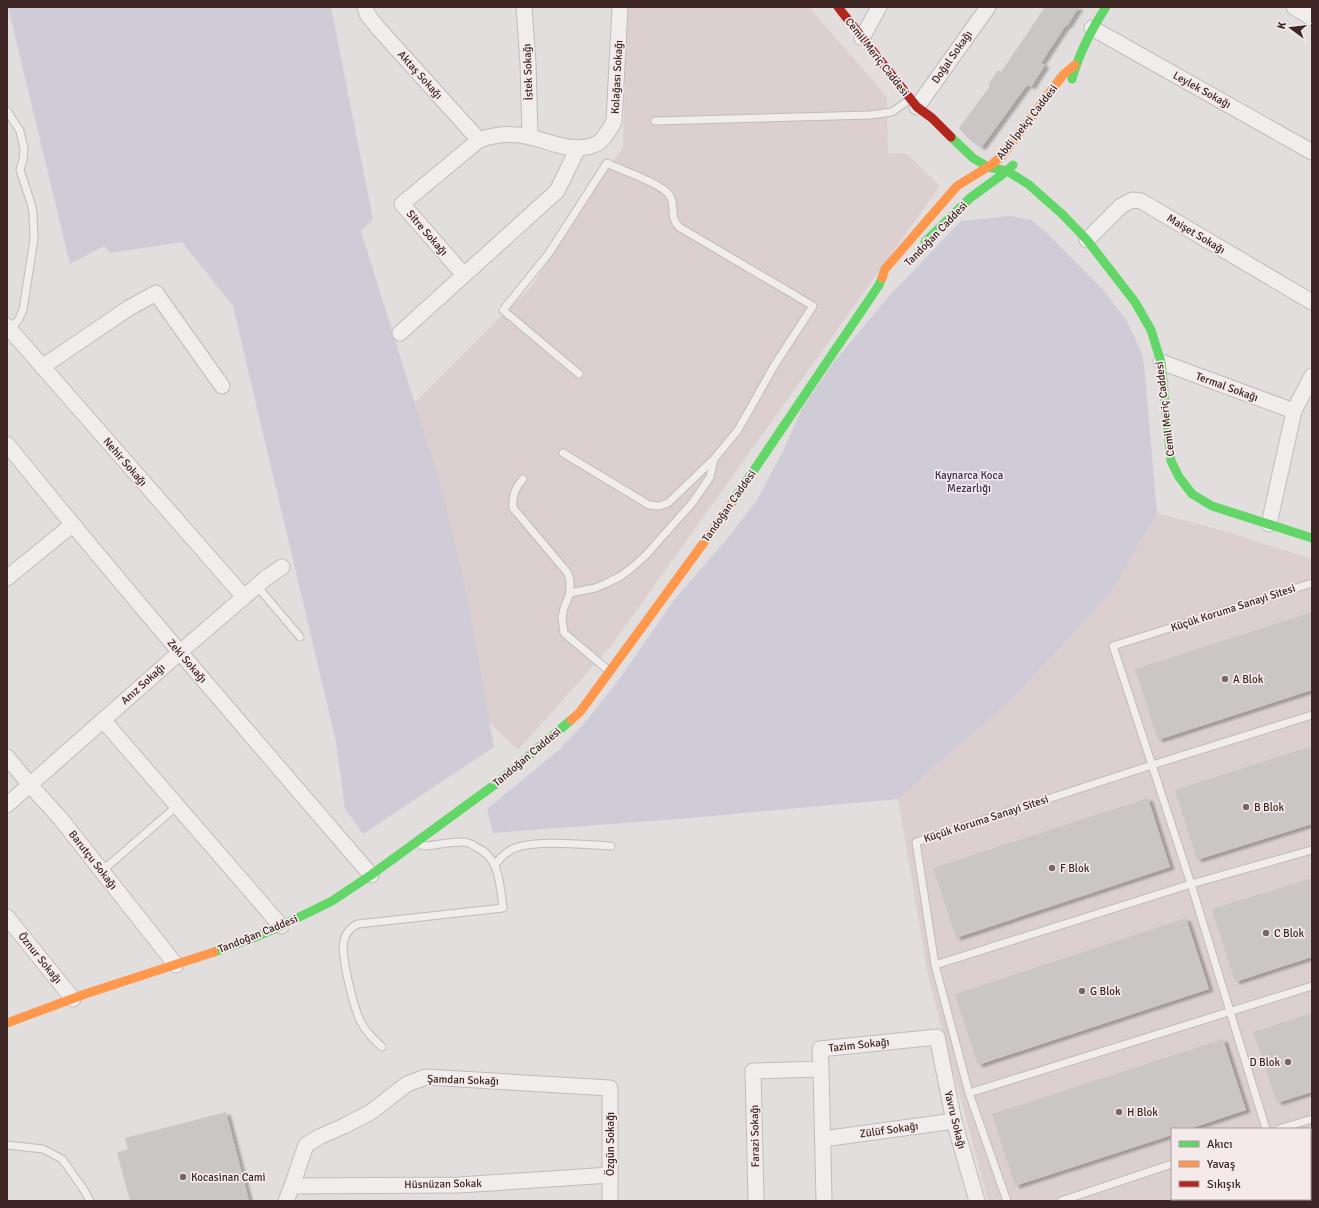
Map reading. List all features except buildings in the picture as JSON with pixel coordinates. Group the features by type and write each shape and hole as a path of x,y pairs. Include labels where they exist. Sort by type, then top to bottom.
{"street":[{"name":"Aktaş Sokağı","path":"364,7 367,14 378,28 479,140"},
{"name":"İstek Sokağı","path":"524,7 528,63 530,137"},
{"name":"Kolağası Sokağı","path":"530,137 559,146 578,148 595,145 606,136 614,122 620,7"},
{"name":"Cemil Meriç Caddesi","path":"838,7 914,103 932,118 961,148 973,158 988,167 1007,171 1028,184 1062,214 1087,240 1128,292 1146,319 1153,336 1161,362 1171,461 1179,478 1192,494 1212,506 1312,538"},
{"path":"862,38 879,7"},
{"name":"Doğal Sokağı","path":"914,103 988,7"},
{"name":"Abdi İpekçi Caddesi","path":"1067,89 1071,83 1075,65 1092,28 1106,7"},
{"path":"1294,7 1312,18"},
{"name":"Leylek Sokağı","path":"1092,28 1312,152"},
{"name":"Abdi İpekçi Caddesi","path":"975,174 995,163 1002,156 1063,75 1075,65"},
{"name":"Cemil Meriç Caddesi","path":"914,103 924,125"},
{"name":"Sitre Sokağı","path":"464,275 402,204 479,140 508,134 530,137"},
{"path":"400,333 557,191 578,148"},
{"name":"Abdi İpekçi Caddesi","path":"993,181 1007,171 1019,156"},
{"path":"965,168 975,174 1005,186"},
{"name":"Tandoğan Caddesi","path":"7,1023 253,938 332,901 371,875 497,783 580,712 713,530 879,285 885,269 957,186 975,174"},
{"name":"Tandoğan Caddesi","path":"919,249 932,234 970,198 993,181"},
{"name":"Maişet Sokağı","path":"1087,240 1120,206 1132,200 1141,201 1312,302"},
{"name":"Cemil Meriç Caddesi","path":"1089,258 1128,292"},
{"name":"Tandoğan Caddesi","path":"879,285 890,279"},
{"path":"42,367 129,308 156,293 222,386"},
{"name":"Nehir Sokağı","path":"9,328 244,597"},
{"name":"Termal Sokağı","path":"1161,362 1294,411"},
{"path":"1269,524 1294,411 1312,376"},
{"name":"Zeki Sokağı","path":"7,444 72,525 179,653 371,875"},
{"path":"7,578 72,525"},
{"name":"Anız Sokağı","path":"7,805 179,653 244,597 282,567"},
{"path":"103,720 281,926"},
{"name":"Barutçu Sokağı","path":"7,757 60,818 176,965"},
{"name":"Öznur Sokağı","path":"7,917 73,999"},
{"name":"Tazim Sokağı","path":"821,1069 820,1049 937,1037"},
{"name":"Yavru Sokağı","path":"937,1037 954,1121 977,1201"},
{"path":"821,1069 824,1201"},
{"name":"Farazi Sokağı","path":"756,1201 753,1071 821,1069"},
{"name":"Şamdan Sokağı","path":"292,1186 306,1145 319,1137 371,1112 407,1084 426,1077 610,1088"},
{"name":"Özgün Sokağı","path":"610,1088 610,1201"},
{"name":"Zülüf Sokağı","path":"823,1139 954,1121"},
{"name":"Hüsnüzan Sokak","path":"292,1186 459,1185 610,1175"},
{"path":"286,1201 292,1186"}],"lane":[{"path":"655,121 870,115 892,112 914,103"},
{"path":"7,111 20,131 23,140 23,160 20,170 31,203 34,231 24,305 19,319 9,328"},
{"path":"563,453 649,505 664,505 668,503 714,459 738,430 774,366 813,306 678,228 673,219 673,204 671,197 663,187 607,163 549,253 503,310 579,374"},
{"path":"570,593 589,590 607,583 621,576 646,555 693,502 710,477 714,459"},
{"path":"523,479 517,486 514,494 513,508 562,566 570,580 570,593 562,616 564,633 609,672"},
{"name":"Küçük Koruma Sanayi Sitesi","path":"1266,1128 1191,884 1113,646 1312,583"},
{"path":"258,586 300,637"},
{"name":"Küçük Koruma Sanayi Sitesi","path":"1007,1201 969,1093 935,964 916,842 1152,765 1312,715"},
{"path":"102,871 177,806"},
{"path":"382,1047 373,1040 360,1022 348,980 343,946 346,934 353,926 358,924 503,908 495,865 486,852 471,844 463,842 425,846 419,845 416,842"},
{"path":"495,865 500,857 507,851 521,846 548,844 611,846"},
{"path":"935,964 1191,884 1312,850"},
{"path":"969,1093 1312,986"},
{"path":"1282,1128 1312,1119"},
{"path":"7,1145 43,1149 62,1159 90,1201"},
{"path":"1061,1201 1171,1164"}],"shaded area":[{"path":"627,7 809,7 887,97 888,153 907,154 940,186 611,646 518,750 486,719 458,556 413,404 531,287 623,147"},
{"path":"1157,513 1228,532 1312,559 1312,1201 988,1201 929,981 898,799 1016,695 1112,591"}],"green space":[{"path":"8,7 331,7 373,219 361,231 442,491 463,577 494,747 363,834 345,809 336,742 233,306 182,242 110,253 104,246 70,264"},
{"name":"Kaynarca Koca Mezarlığı","path":"1010,216 1031,220 1046,232 1104,291 1127,321 1142,354 1157,513 1112,591 1016,695 898,799 678,819 493,833 487,809 560,749 588,719 620,678 674,600 727,539 757,500 783,451 803,407 834,362 889,296 961,221"}],"traffic: fast":[{"path":"1072,79 1086,42 1106,7"},
{"path":"951,137 973,158 988,167 1007,171 1028,184 1062,214 1087,240 1135,302 1151,330 1161,362 1171,461 1179,477 1192,494 1212,506 1312,538"},
{"path":"925,242 970,198 1013,165"},
{"path":"731,504 879,285 882,278"},
{"path":"214,952 281,926 332,901 371,875 497,783 571,720"}],"traffic: slow":[{"path":"882,278 885,269 957,186 991,165 1002,156 1063,75 1075,65"},
{"path":"571,720 580,712 731,504"},
{"path":"7,1023 85,994 214,952"}],"traffic: jam":[{"path":"838,7 917,107 932,118 951,137"}],"place":[{"name":"A Blok","path":"1225,679"},
{"name":"B Blok","path":"1246,807"},
{"name":"F Blok","path":"1052,868"},
{"name":"C Blok","path":"1266,933"},
{"name":"G Blok","path":"1082,991"},
{"name":"D Blok","path":"1288,1062"},
{"name":"H Blok","path":"1119,1112"},
{"name":"Kocasinan Cami","path":"183,1177"}]}
